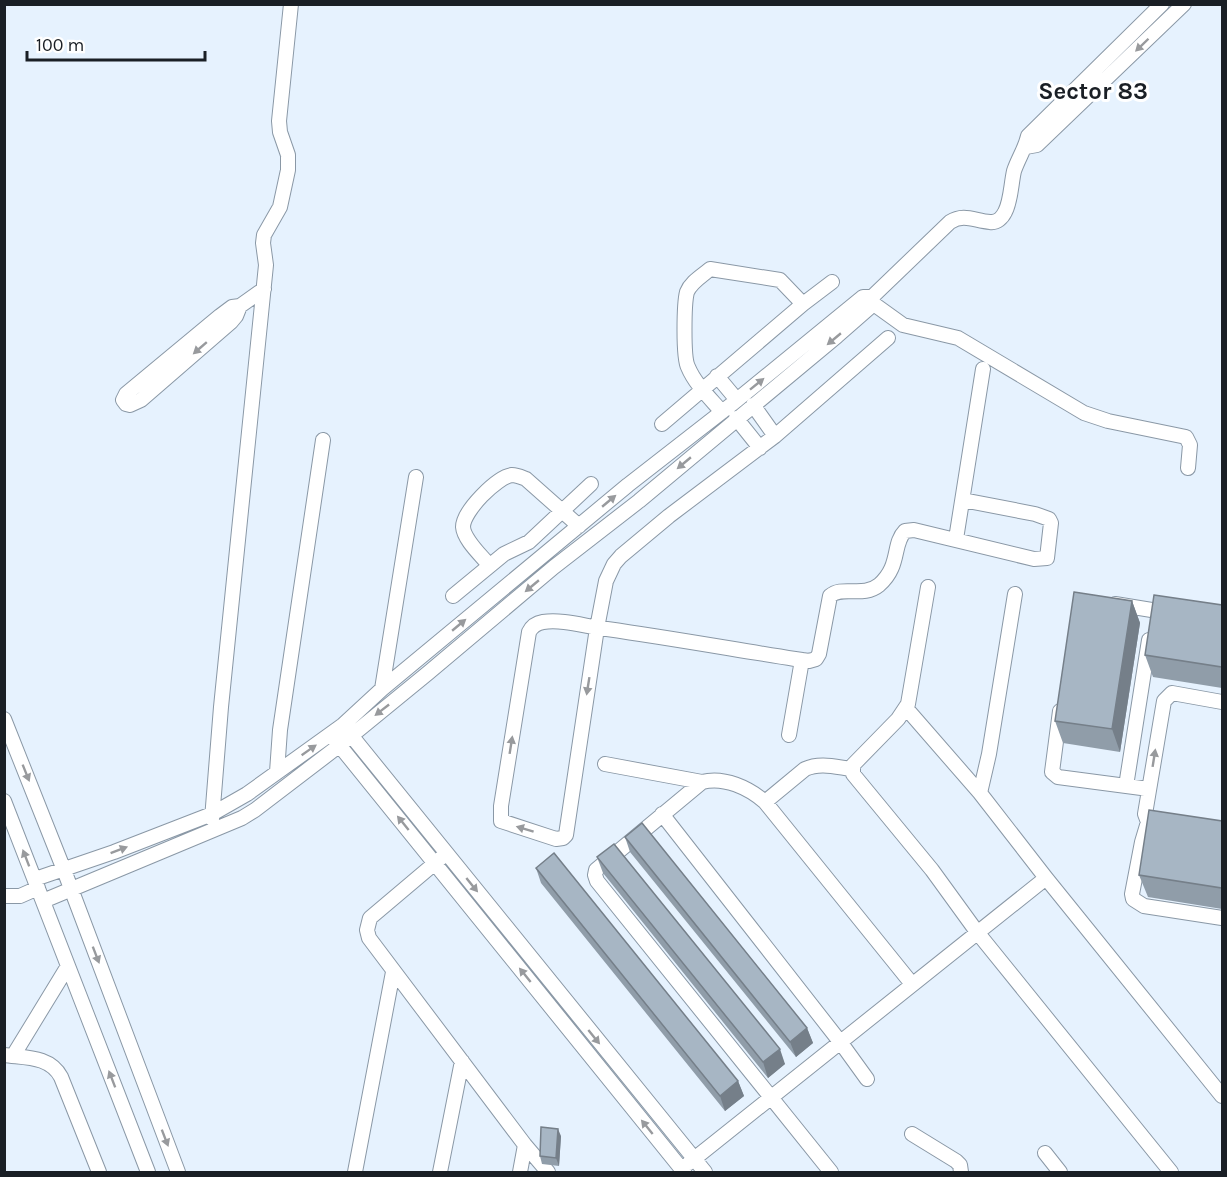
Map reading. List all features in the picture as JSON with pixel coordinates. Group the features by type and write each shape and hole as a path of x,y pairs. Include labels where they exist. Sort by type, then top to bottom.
{"street":[{"path":"210,831 264,289 266,259 263,240 267,228 280,207 288,170 288,155 280,132 279,121 291,4"},
{"path":"346,730 428,673 845,329 869,308 871,299 952,220 967,217 994,222 1002,217 1006,210 1015,168 1029,136 1162,4"},
{"path":"1026,147 1037,145 1184,4"},
{"path":"722,412 702,389 688,367 685,349 686,294 691,285 710,269 780,280 803,304"},
{"path":"662,424 832,282"},
{"path":"240,306 231,322 135,404 126,404 123,400 126,394 220,316 232,307 240,306 264,289"},
{"path":"39,889 72,890 255,810 346,730 382,689 628,485 863,297 871,299 903,326 958,338 1092,417 1186,436 1190,445 1188,468"},
{"path":"888,338 775,436 669,516 614,564 606,581 597,628 566,835 556,839 503,823 500,818 501,806 532,628 542,622 555,622 597,628 802,660 813,660 818,658 827,607 832,593 861,592 877,587 891,571 903,532 914,530 1034,559 1046,559 1051,524 1049,519 1035,514 963,500"},
{"path":"956,540 983,369"},
{"path":"717,376 737,400"},
{"path":"753,405 775,436"},
{"path":"736,418 760,448"},
{"path":"277,772 280,729 323,440"},
{"path":"489,565 465,535 463,524 468,510 501,480 514,475 526,478 579,526"},
{"path":"382,689 416,477"},
{"path":"453,596 504,554 529,542 591,484"},
{"path":"628,485 639,501"},
{"path":"928,587 906,708 853,765 855,777 932,870 977,932 1171,1173"},
{"path":"980,793 990,754 1015,594"},
{"path":"1105,603 1152,620 1188,616"},
{"path":"1126,786 1152,620"},
{"path":"789,735 802,660"},
{"path":"1062,692 1053,775 1149,789"},
{"path":"1222,702 1172,693 1162,707 1145,814 1148,822 1132,894 1133,899 1144,906 1222,918"},
{"path":"906,708 980,793 1222,1096"},
{"path":"4,719 72,890 178,1173"},
{"path":"346,730 705,1173"},
{"path":"4,896 20,896 39,889 64,870 212,814 247,794 277,772 335,740"},
{"path":"335,740 683,1171 694,1159 1046,878"},
{"path":"604,764 702,782 712,781 738,786 754,793 765,802 912,984"},
{"path":"765,802 811,766 852,769"},
{"path":"702,782 597,867 595,875 597,881 831,1173"},
{"path":"4,801 148,1173"},
{"path":"662,814 867,1079"},
{"path":"1148,822 1180,830"},
{"path":"446,853 370,918 367,930 369,938 548,1173"},
{"path":"68,966 9,1055 44,1061 57,1070 99,1173"},
{"path":"355,1173 393,972"},
{"path":"440,1173 462,1061"},
{"path":"912,1134 956,1161 961,1173"},
{"path":"520,1173 525,1145"},
{"path":"1045,1153 1060,1173"}],"building":[{"path":"1074,592 1132,601 1112,729 1055,721"},
{"path":"1154,595 1222,605 1222,667 1145,655"},
{"path":"1149,810 1222,821 1222,888 1139,875"},
{"path":"642,823 807,1028 790,1042 625,837"},
{"path":"614,844 780,1049 763,1062 597,857"},
{"path":"554,853 738,1081 720,1096 536,868"},
{"path":"541,1127 558,1129 556,1158 540,1156"}],"district":[{"name":"Sector 83","path":"1093,91"}]}
